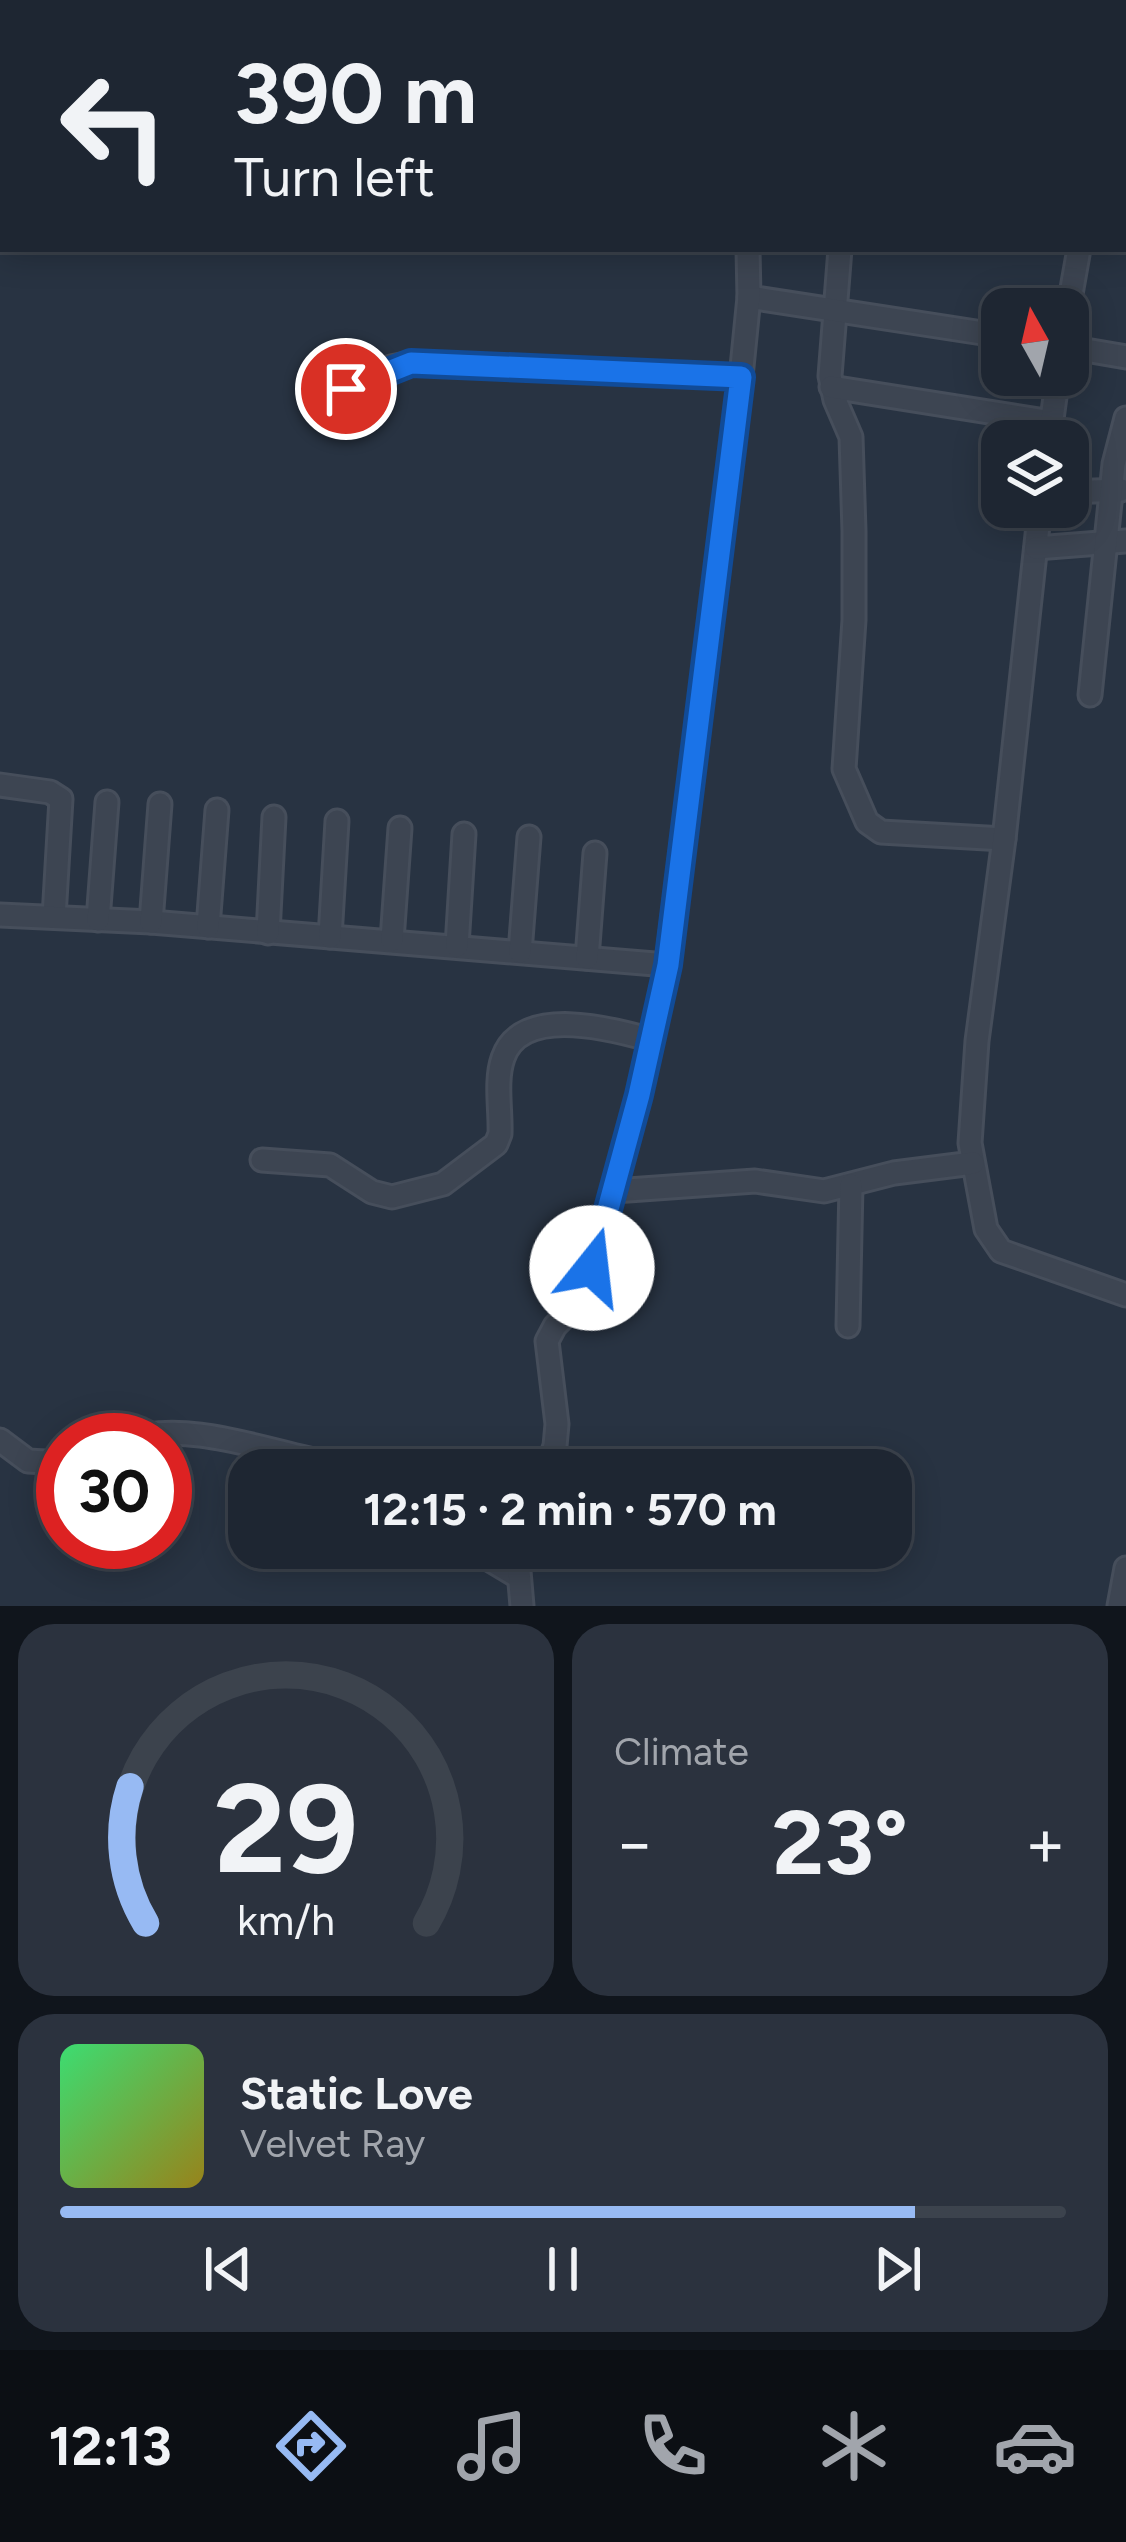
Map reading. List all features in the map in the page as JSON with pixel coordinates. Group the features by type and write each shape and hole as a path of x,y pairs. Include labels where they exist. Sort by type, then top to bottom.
{"street":[{"path":"554,1449 557,1424 547,1342 585,1289 614,1191 668,965 741,377 748,252"},
{"path":"840,252 831,387 851,437 854,620 843,748 847,781 867,822 881,832 1004,839"},
{"path":"1072,288 1078,252"},
{"path":"749,297 981,333"},
{"path":"1089,351 1126,357"},
{"path":"346,389 411,363 741,377"},
{"path":"831,387 992,420"},
{"path":"1090,694 1116,542 1126,418"},
{"path":"1089,491 1119,490"},
{"path":"1038,528 969,1131 986,1229 1001,1251 1126,1294"},
{"path":"1036,548 1116,542"},
{"path":"0,785 61,799 55,917"},
{"path":"98,920 107,802"},
{"path":"151,922 160,804"},
{"path":"208,927 217,810"},
{"path":"268,933 274,818"},
{"path":"330,937 337,821"},
{"path":"392,940 400,828"},
{"path":"458,946 464,835"},
{"path":"520,952 529,837"},
{"path":"586,958 595,853"},
{"path":"0,915 392,940 668,965"},
{"path":"262,1160 321,1162 382,1196 416,1194 443,1184 496,1144 503,1059 509,1044 520,1036 541,1028 597,1025 651,1040"},
{"path":"614,1191 755,1181 824,1191 894,1173 973,1163"},
{"path":"848,1326 851,1185"},
{"path":"192,1436 265,1449"},
{"path":"0,1440 28,1461 36,1461"},
{"path":"1119,1606 1126,1568"},
{"path":"505,1569 517,1576"},
{"path":"517,1569 522,1606"}],"route":[{"path":"346,389 411,363 741,377 668,965 592,1268"}]}
